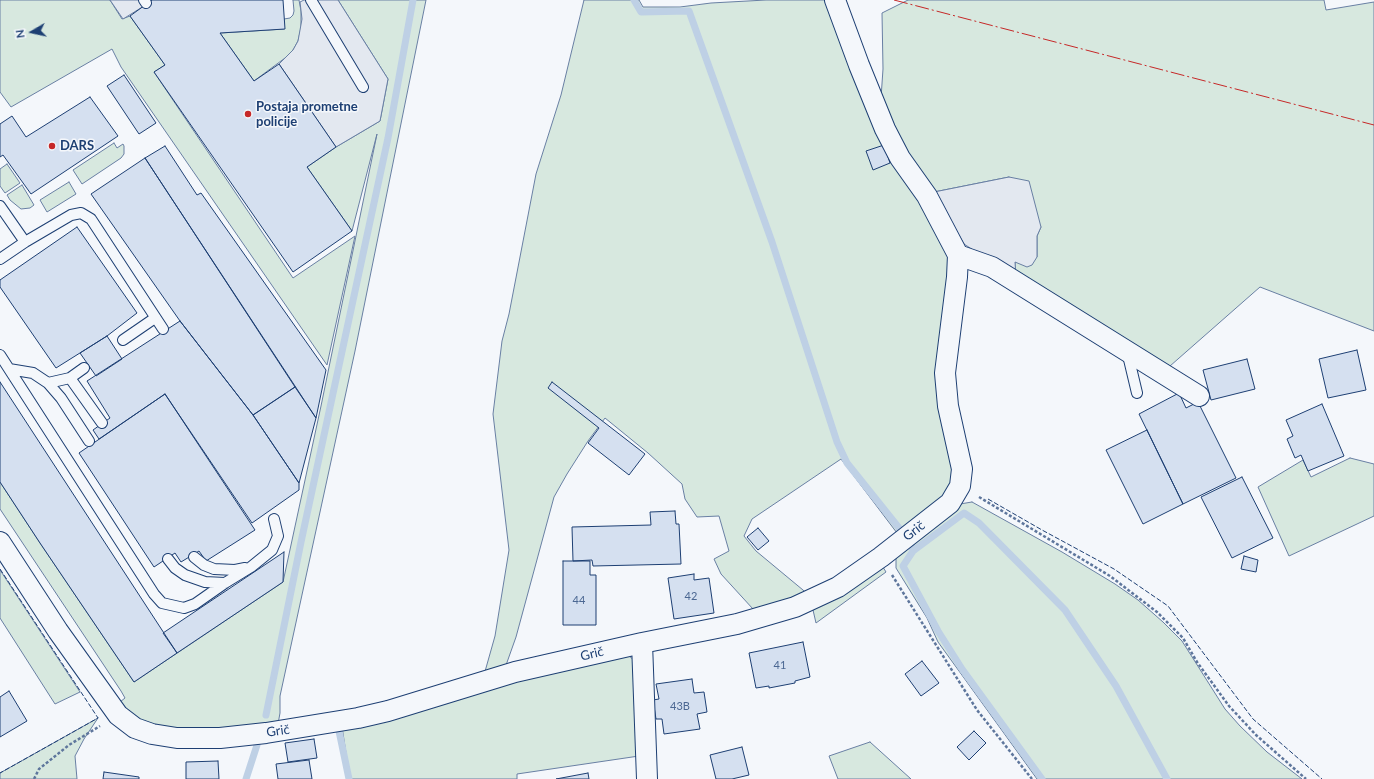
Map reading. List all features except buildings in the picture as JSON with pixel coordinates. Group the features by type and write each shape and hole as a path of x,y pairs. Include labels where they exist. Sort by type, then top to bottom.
{"street":[{"path":"835,0 859,65 886,129 900,158 927,196 958,255 992,267 1199,396"},
{"name":"Grič","path":"0,542 58,631 118,715 136,728 152,734 177,738 220,738 266,733 358,718 515,672 642,643 737,624 795,607 838,587 882,557 950,503 960,486 962,469 948,406 945,373 957,277 958,255"},
{"path":"642,643 647,779"}],"lane":[{"path":"311,0 363,87"},
{"path":"0,206 25,242"},
{"path":"0,259 70,215 81,213 91,219 163,329"},
{"path":"123,340 155,318"},
{"path":"1127,351 1137,393"},
{"path":"0,355 154,594 162,603 184,608 195,604 251,567 272,550 278,536 274,519"},
{"path":"48,383 70,378 84,368"},
{"path":"9,369 33,373 48,383 61,398 89,441"},
{"path":"70,378 102,423"},
{"path":"194,557 204,565 214,569 235,570 251,567"},
{"path":"168,559 175,568 193,579 205,582 225,583"}],"path":[{"path":"960,486 1110,576 1157,612 1183,638 1197,662 1229,706 1256,735 1306,779"},
{"path":"882,557 977,710 1032,779"},
{"path":"34,779 39,769 68,745 118,715"}],"shaded area":[{"path":"0,0 110,0 122,19 130,16 165,65 154,72 293,278 355,236 327,365 121,67 112,49 11,107 0,92"},
{"path":"110,0 140,0 144,6 123,19"},
{"path":"293,0 299,0 301,11 301,28 298,41 293,50 285,58 254,81 220,33 284,29 284,19 290,18 293,15"},
{"path":"304,0 338,0 388,79 380,121 336,147 279,64 293,50 298,41 302,19 300,2"},
{"path":"338,0 426,0 355,351 280,696 280,713 278,724 213,733 172,731 147,724 131,715 120,702 125,698 121,691 0,509 0,482 134,682 283,582 377,134 352,231 307,167 336,147 380,121 388,79"},
{"path":"584,0 639,0 643,7 680,7 711,3 766,0 827,0 942,238 950,263 956,467 949,492 897,533 841,459 752,519 744,536 756,551 809,595 753,609 721,574 714,559 729,551 719,516 697,517 685,499 682,484 648,453 605,418 588,441 554,497 516,637 505,668 484,675 495,636 509,550 493,414 502,341 509,314 536,174 561,95"},
{"path":"908,0 1324,0 1326,10 1374,2 1374,331 1260,287 1170,366 1016,278 1015,262 1037,257 1037,236 1041,227 1009,177 934,192 899,142 881,98 883,69 882,13"},
{"path":"114,143 117,148 123,144 124,146 124,154 121,158 82,184 73,170"},
{"path":"7,164 20,183 5,193 0,186 0,169"},
{"path":"1009,177 1029,181 1041,227 1037,236 1037,257 1032,265 1027,267 1015,262 1016,278 964,244 934,192"},
{"path":"69,182 76,194 47,212 40,200"},
{"path":"22,185 34,205 30,208 21,209 10,200 7,195"},
{"path":"1350,458 1374,464 1374,516 1289,556 1258,487 1303,460 1311,477"},
{"path":"972,502 1062,552 1115,584 1138,600 1182,641 1225,709 1240,726 1267,752 1302,779 1037,779 938,642 927,618 896,568 896,554 960,504"},
{"path":"881,564 886,572 816,623 813,610"},
{"path":"0,570 80,692 55,704 0,618"},
{"path":"629,656 634,660 639,756 517,774 517,779 350,779 342,727 506,681"},
{"path":"98,718 75,756 77,779 0,779 0,773"},
{"path":"870,742 911,779 838,779 829,756"}],"waterway":[{"path":"266,715 301,542 388,138 413,0"},
{"path":"634,0 641,12 689,11 772,242 837,442 847,463 899,528"},
{"path":"911,545 913,551 964,513 979,523 1065,610 1116,686 1167,779"},
{"path":"913,551 903,566 938,631 962,669 1042,779"},
{"path":"339,731 349,779"},
{"path":"246,779 257,745"}],"fence":[{"path":"988,499 1114,569 1168,606 1253,719 1322,779"},
{"path":"0,569 98,718 0,773"}],"power":[{"path":"894,0 1374,125"}],"place":[{"name":"Postaja prometne policije","path":"248,114"},
{"name":"DARS","path":"52,146"}]}
